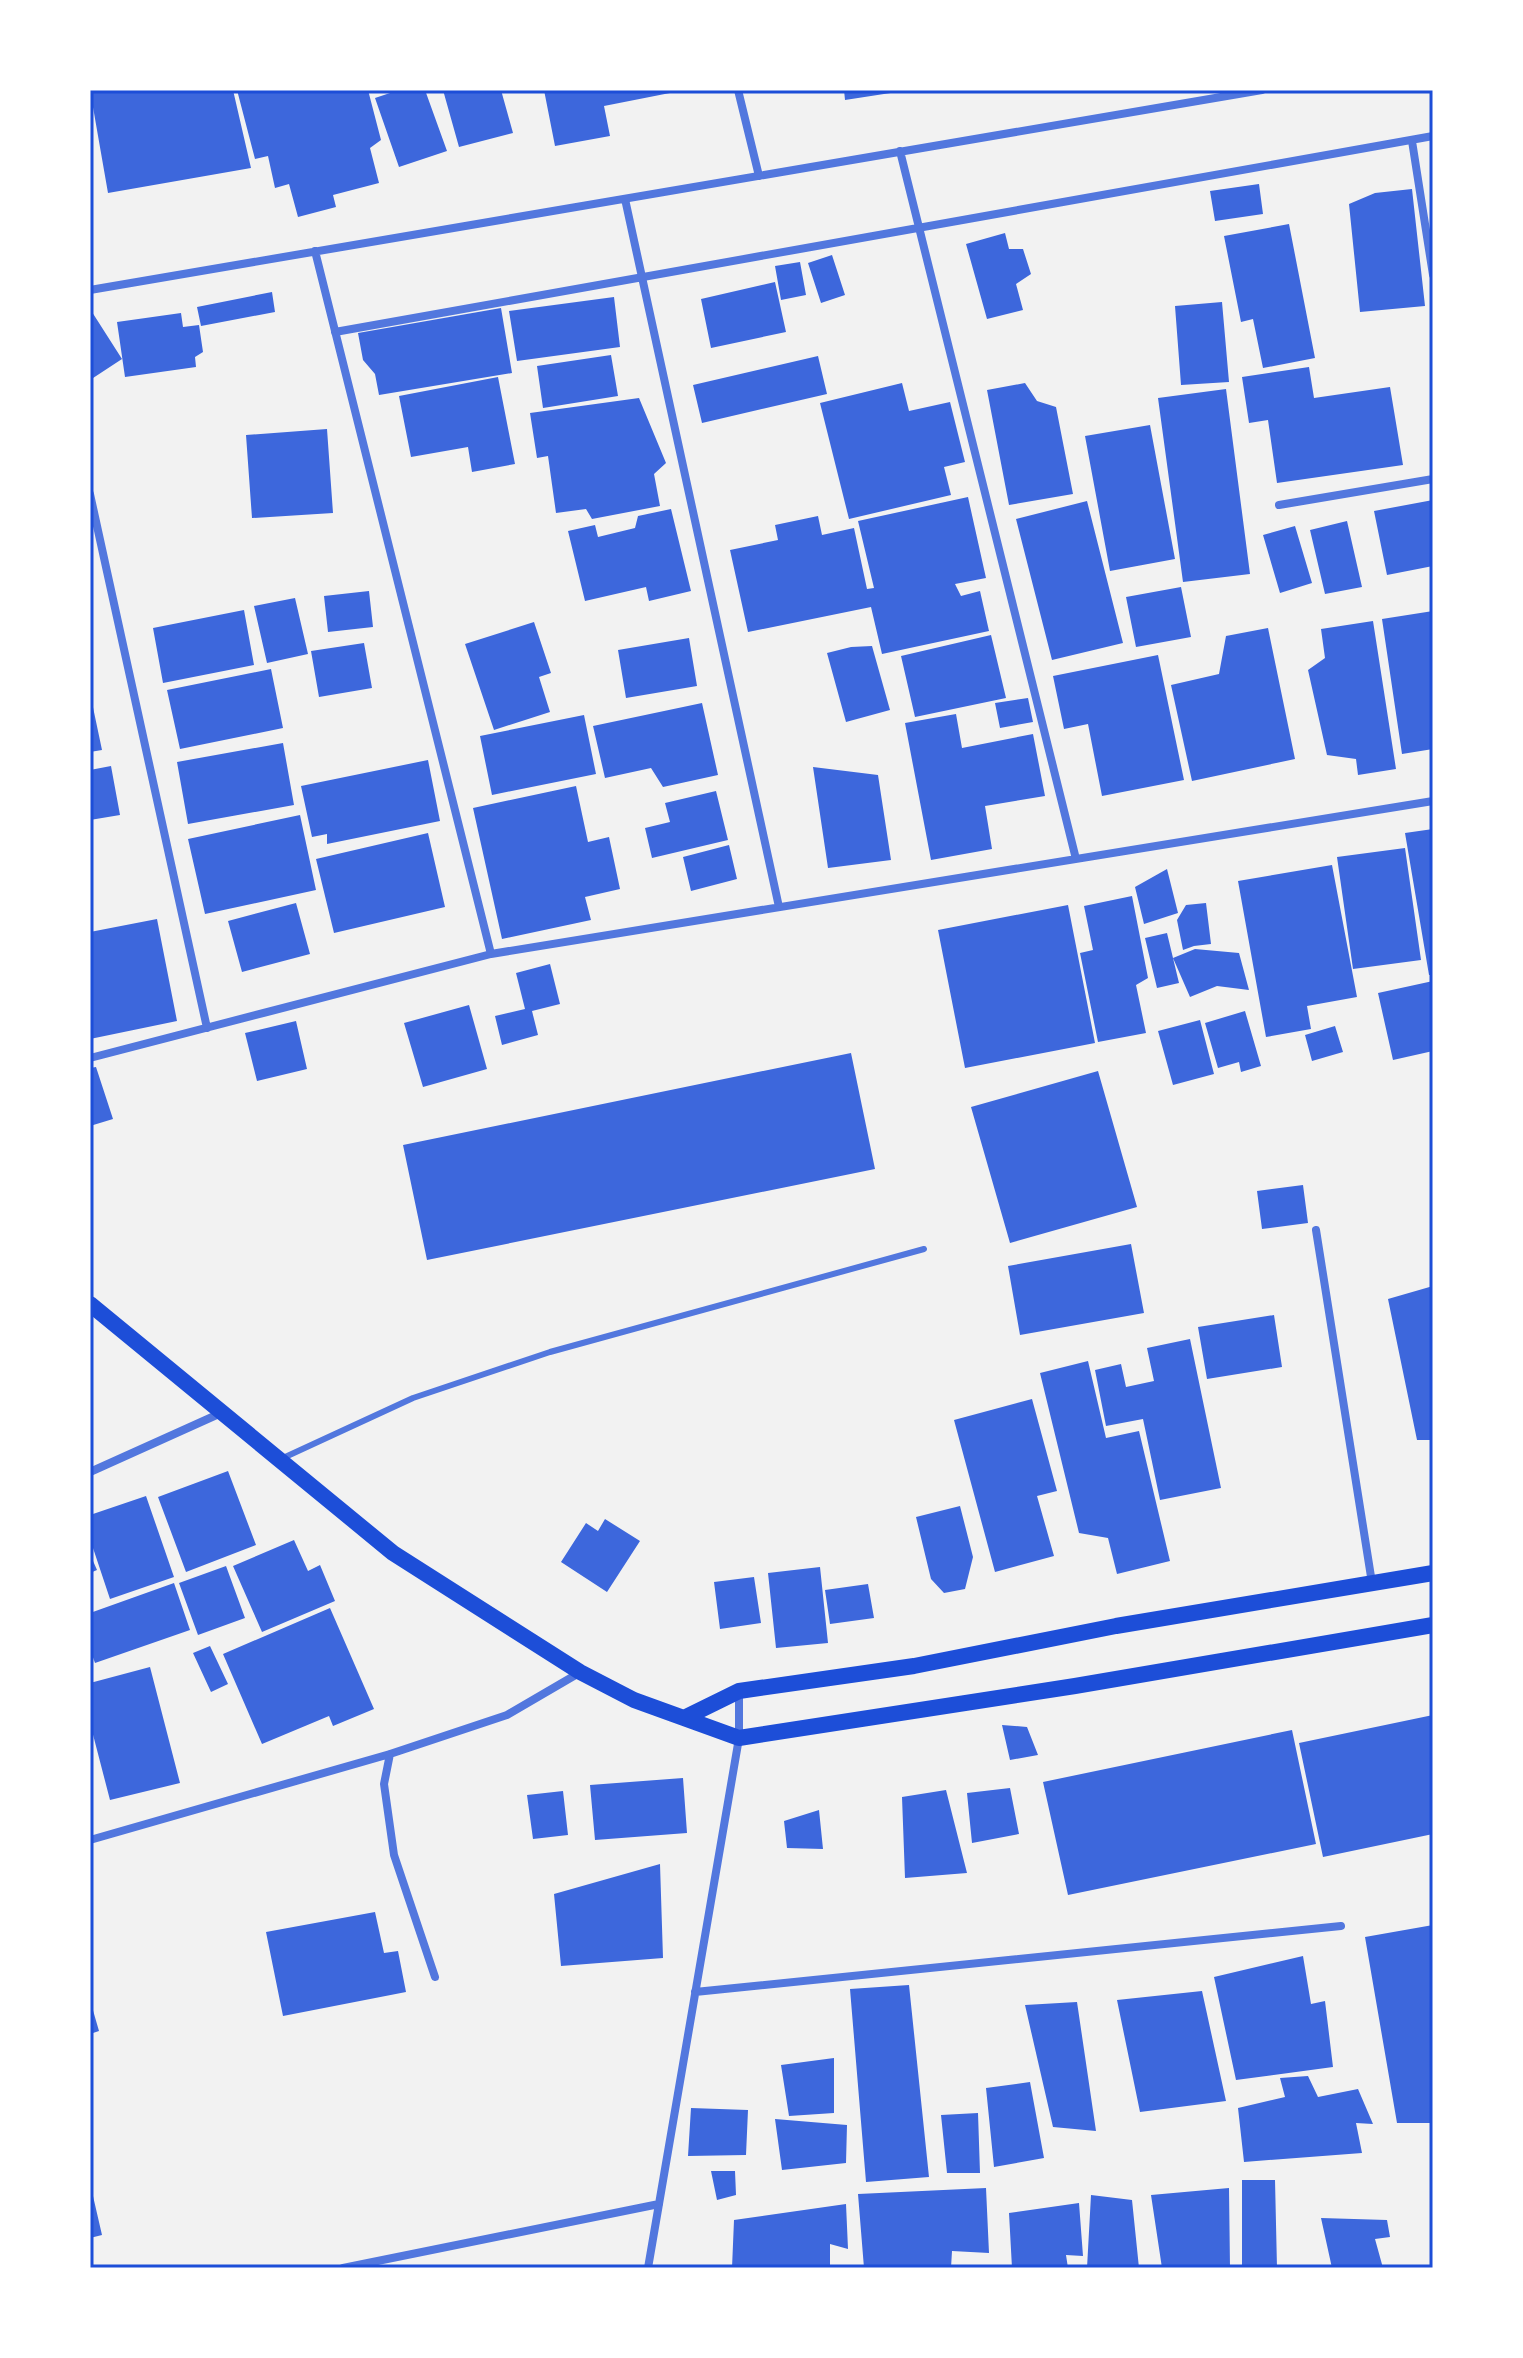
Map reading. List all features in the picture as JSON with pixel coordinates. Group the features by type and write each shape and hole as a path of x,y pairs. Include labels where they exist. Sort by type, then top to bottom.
{"main road":[{"path":"90,1304 393,1553 580,1672 634,1700 739,1738 1075,1686 1433,1625"},
{"path":"684,1718 739,1691 914,1666 1116,1626 1433,1573"}],"street":[{"path":"738,90 759,176"},
{"path":"90,290 1262,90"},
{"path":"335,332 1433,136"},
{"path":"1412,141 1433,275"},
{"path":"900,151 1076,859"},
{"path":"625,199 779,907"},
{"path":"315,251 491,954"},
{"path":"1279,505 1433,479"},
{"path":"90,494 207,1028"},
{"path":"90,1058 491,954 1433,801"},
{"path":"1316,1230 1372,1584"},
{"path":"90,1472 222,1413"},
{"path":"90,1840 390,1754 507,1715 580,1672"},
{"path":"648,2268 739,1738 739,1691"},
{"path":"390,1754 384,1784 394,1855 435,1977"},
{"path":"695,1992 1341,1926"},
{"path":"343,2268 659,2204"}],"lane":[{"path":"280,1460 413,1398 550,1352 924,1249"}],"building":[{"path":"90,90 233,90 251,168 108,193"},
{"path":"237,90 368,90 381,140 370,148 379,183 333,195 336,207 298,217 289,184 275,188 268,156 255,159"},
{"path":"399,90 425,90 447,151 399,167 375,98"},
{"path":"443,90 501,90 513,133 459,147"},
{"path":"544,90 680,91 604,106 610,136 555,146"},
{"path":"844,90 897,90 897,92 845,100"},
{"path":"1259,184 1263,214 1215,221 1210,191"},
{"path":"1412,189 1425,306 1360,312 1349,204 1375,193"},
{"path":"1289,224 1315,358 1263,368 1253,319 1241,322 1224,236"},
{"path":"1005,233 1009,249 1023,249 1031,274 1016,284 1023,310 987,319 966,244"},
{"path":"832,255 845,295 821,303 808,263"},
{"path":"800,262 806,295 781,300 775,266"},
{"path":"775,282 786,332 711,348 701,299"},
{"path":"272,292 275,312 201,326 197,307"},
{"path":"614,297 620,347 517,361 509,311"},
{"path":"1222,302 1229,382 1181,385 1175,306"},
{"path":"501,308 512,373 379,395 375,374 363,360 358,333"},
{"path":"90,313 122,359 90,380"},
{"path":"181,313 183,327 199,325 203,352 195,357 196,367 125,377 117,322"},
{"path":"611,355 618,396 543,408 537,366"},
{"path":"818,356 827,394 702,423 693,385"},
{"path":"1309,367 1314,398 1390,387 1403,465 1277,483 1268,420 1249,423 1242,377"},
{"path":"498,377 515,464 472,472 468,447 411,457 399,396"},
{"path":"902,383 909,411 950,402 965,462 944,467 951,495 849,519 820,403"},
{"path":"1025,383 1037,401 1056,407 1073,494 1009,505 987,390"},
{"path":"1226,389 1250,574 1183,582 1158,398"},
{"path":"639,398 666,463 654,474 660,506 592,519 586,509 556,513 548,456 537,458 530,413"},
{"path":"1150,425 1175,559 1110,571 1085,436"},
{"path":"327,429 333,513 252,518 246,435"},
{"path":"968,497 986,578 955,584 961,596 980,591 989,631 882,654 871,607 748,632 730,550 778,540 775,525 818,516 822,535 854,528 867,589 874,588 858,521"},
{"path":"1433,500 1433,566 1387,575 1374,511"},
{"path":"1087,501 1123,643 1052,660 1016,519"},
{"path":"671,509 691,591 649,601 646,587 585,601 568,531 595,525 598,537 635,528 638,516"},
{"path":"1347,521 1362,587 1325,594 1310,530"},
{"path":"1295,526 1312,583 1280,593 1263,535"},
{"path":"1181,587 1191,637 1136,647 1126,597"},
{"path":"369,591 373,627 328,632 324,596"},
{"path":"295,598 308,654 267,663 254,606"},
{"path":"244,610 254,665 163,683 153,628"},
{"path":"1433,611 1433,749 1402,754 1382,619"},
{"path":"1373,621 1396,769 1358,775 1356,759 1327,755 1308,670 1325,658 1321,629"},
{"path":"534,622 551,673 539,677 550,712 494,730 465,644"},
{"path":"1268,628 1295,759 1192,781 1171,685 1219,674 1226,636"},
{"path":"991,635 1006,698 915,717 901,656"},
{"path":"689,638 697,686 626,698 618,650"},
{"path":"364,643 372,688 319,697 311,651"},
{"path":"872,646 890,710 846,722 827,653"},
{"path":"1158,655 1184,780 1102,796 1088,724 1064,729 1053,676"},
{"path":"271,669 283,728 180,749 167,690"},
{"path":"90,693 102,750 90,752"},
{"path":"1028,698 1033,722 1000,728 995,703"},
{"path":"702,703 718,775 663,787 651,768 605,778 593,726"},
{"path":"956,714 962,748 1033,734 1045,796 985,806 992,849 931,860 905,723"},
{"path":"584,715 596,774 492,795 480,736"},
{"path":"283,743 294,805 188,824 177,762"},
{"path":"428,760 440,821 327,844 327,834 312,837 301,786"},
{"path":"111,766 120,815 90,820 90,770"},
{"path":"813,767 878,775 891,860 828,868"},
{"path":"576,786 588,842 609,837 620,889 585,897 591,920 502,939 473,808"},
{"path":"716,791 728,840 652,858 645,828 670,822 665,803"},
{"path":"300,815 316,890 205,914 188,839"},
{"path":"1433,829 1433,975 1429,975 1405,833"},
{"path":"428,833 445,907 334,933 316,859"},
{"path":"729,845 737,879 691,891 683,857"},
{"path":"1405,848 1421,960 1353,969 1337,857"},
{"path":"1332,865 1357,997 1307,1006 1311,1029 1266,1037 1238,881"},
{"path":"1167,869 1178,913 1144,924 1135,887"},
{"path":"1132,896 1148,978 1136,985 1146,1033 1098,1042 1080,953 1093,950 1084,906"},
{"path":"296,903 310,954 242,972 228,921"},
{"path":"1206,903 1211,944 1183,950 1177,920 1186,905"},
{"path":"1068,905 1095,1043 965,1068 938,930"},
{"path":"157,919 177,1021 90,1039 90,932"},
{"path":"1167,933 1179,983 1157,988 1145,938"},
{"path":"1195,949 1239,953 1249,990 1217,986 1190,997 1173,958"},
{"path":"550,964 560,1004 532,1011 538,1035 502,1045 495,1016 525,1009 516,973"},
{"path":"1433,981 1433,1051 1393,1060 1378,993"},
{"path":"469,1005 487,1069 423,1087 404,1023"},
{"path":"1245,1011 1261,1066 1241,1072 1239,1062 1218,1068 1205,1023"},
{"path":"1200,1020 1214,1074 1173,1085 1158,1031"},
{"path":"296,1021 307,1069 257,1081 245,1033"},
{"path":"1335,1026 1343,1052 1312,1061 1305,1035"},
{"path":"851,1053 875,1169 427,1260 403,1145"},
{"path":"96,1067 113,1119 90,1126 90,1068"},
{"path":"1098,1071 1137,1207 1010,1243 971,1107"},
{"path":"1303,1185 1308,1223 1262,1229 1257,1191"},
{"path":"1131,1244 1144,1313 1020,1335 1008,1266"},
{"path":"1433,1286 1433,1440 1417,1440 1388,1299"},
{"path":"1274,1315 1282,1367 1207,1379 1198,1327"},
{"path":"1190,1339 1221,1488 1160,1500 1143,1419 1106,1426 1095,1370 1121,1364 1126,1387 1154,1381 1147,1348"},
{"path":"1088,1361 1106,1438 1139,1431 1170,1561 1117,1574 1108,1538 1079,1533 1040,1373"},
{"path":"1032,1399 1057,1491 1037,1496 1054,1556 995,1572 954,1420"},
{"path":"228,1471 256,1545 186,1572 158,1497"},
{"path":"146,1496 174,1577 110,1599 90,1539 90,1515"},
{"path":"960,1506 973,1557 965,1589 944,1593 931,1579 916,1517"},
{"path":"605,1519 640,1541 607,1592 561,1562 586,1523 598,1531"},
{"path":"294,1540 308,1571 320,1565 335,1601 262,1632 233,1566"},
{"path":"90,1554 97,1570 90,1573"},
{"path":"226,1566 245,1618 198,1635 179,1583"},
{"path":"820,1567 828,1643 776,1648 768,1573"},
{"path":"754,1577 761,1623 720,1629 714,1582"},
{"path":"174,1583 190,1630 95,1663 90,1649 90,1613"},
{"path":"868,1584 874,1618 830,1624 825,1590"},
{"path":"330,1608 374,1709 333,1726 329,1716 262,1744 223,1654"},
{"path":"210,1646 228,1684 211,1692 193,1653"},
{"path":"150,1667 180,1783 110,1800 90,1723 90,1683"},
{"path":"1433,1715 1433,1834 1323,1857 1299,1743"},
{"path":"1002,1725 1027,1727 1038,1755 1010,1760"},
{"path":"1292,1730 1316,1844 1068,1895 1043,1782"},
{"path":"683,1778 687,1833 595,1840 590,1785"},
{"path":"1010,1788 1019,1834 972,1843 967,1793"},
{"path":"946,1790 967,1873 905,1878 902,1797"},
{"path":"563,1791 568,1835 533,1839 527,1795"},
{"path":"819,1810 823,1849 787,1848 784,1821"},
{"path":"660,1864 663,1958 561,1966 554,1894"},
{"path":"375,1912 384,1953 398,1951 406,1992 283,2016 266,1932"},
{"path":"1433,1925 1433,2123 1397,2123 1365,1937"},
{"path":"1303,1956 1311,2004 1325,2001 1333,2067 1236,2080 1214,1977"},
{"path":"909,1985 929,2177 866,2182 850,1989"},
{"path":"1202,1991 1226,2101 1140,2112 1117,2000"},
{"path":"90,2000 99,2031 90,2034"},
{"path":"1077,2002 1096,2131 1053,2127 1025,2005"},
{"path":"834,2058 834,2113 789,2116 781,2065"},
{"path":"1308,2076 1318,2097 1358,2089 1373,2124 1356,2123 1362,2153 1244,2162 1238,2108 1285,2097 1280,2078"},
{"path":"1030,2082 1044,2158 994,2167 986,2088"},
{"path":"691,2108 748,2110 746,2155 688,2156"},
{"path":"978,2113 980,2173 947,2173 941,2115"},
{"path":"775,2119 847,2125 846,2163 782,2170"},
{"path":"711,2171 735,2171 736,2195 717,2200"},
{"path":"1242,2180 1275,2180 1277,2268 1242,2268"},
{"path":"90,2183 102,2235 90,2238"},
{"path":"986,2188 989,2253 952,2251 951,2268 864,2268 858,2194"},
{"path":"1229,2188 1230,2268 1162,2268 1151,2195"},
{"path":"1091,2195 1132,2200 1139,2268 1087,2268"},
{"path":"1079,2203 1083,2256 1066,2255 1068,2268 1012,2268 1009,2213"},
{"path":"846,2204 848,2249 830,2244 830,2268 732,2268 734,2220"},
{"path":"1321,2218 1387,2220 1390,2237 1375,2239 1383,2268 1332,2268"}]}
